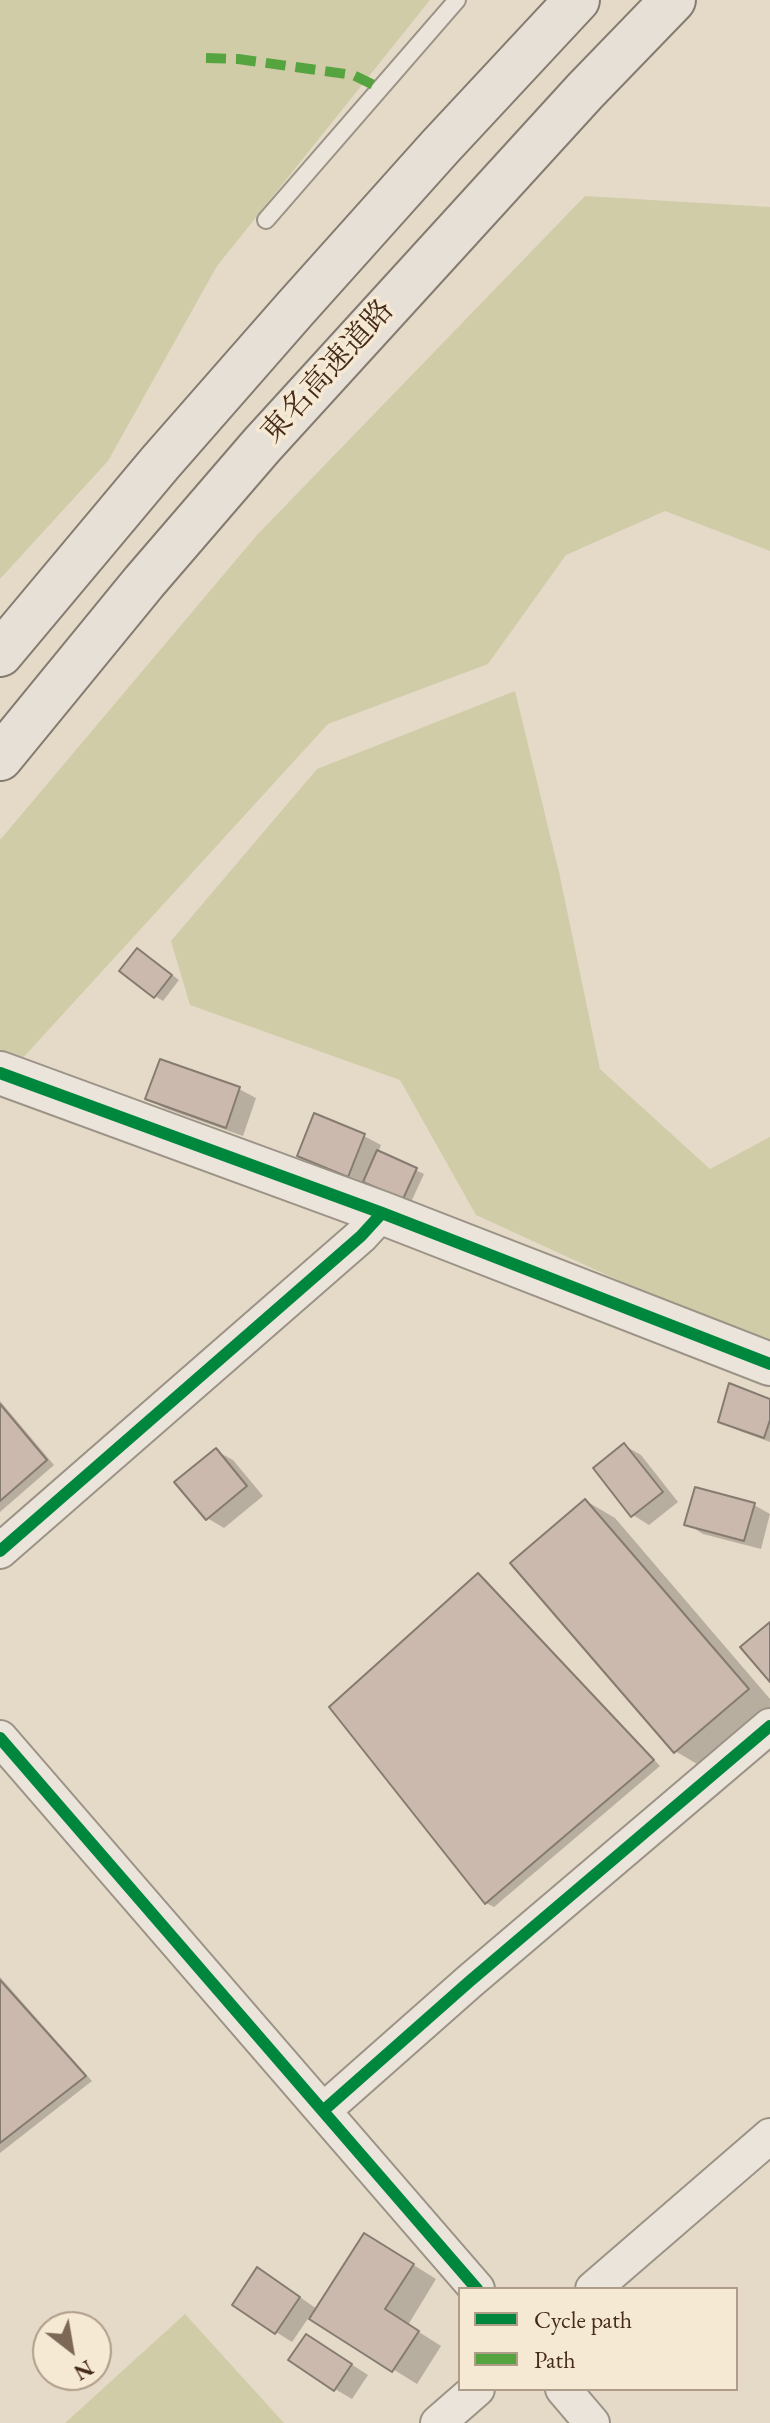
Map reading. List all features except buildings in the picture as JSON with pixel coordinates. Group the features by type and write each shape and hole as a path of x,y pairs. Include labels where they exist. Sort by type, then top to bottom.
{"highway":[{"path":"0,654 160,463 294,310 577,0"},
{"name":"東名高速道路","path":"0,758 144,582 262,445 575,102 673,0"}],"street":[{"path":"0,1073 382,1213 770,1364"},
{"path":"0,1551 349,1246 382,1213"},
{"path":"324,2110 470,1981 770,1726"},
{"path":"0,1738 475,2287"},
{"path":"595,2287 770,2136"},
{"path":"438,2423 475,2391"},
{"path":"565,2391 592,2423"}],"lane":[{"path":"266,220 457,0"}],"shaded area":[{"path":"0,0 430,0 217,266 108,461 0,579"},
{"path":"585,196 770,207 770,551 665,511 566,555 488,664 328,724 0,1083 0,840 257,535"},
{"path":"515,691 559,872 600,1069 710,1169 770,1137 770,1339 655,1297 476,1215 400,1080 190,1005 171,941 317,769"},
{"path":"185,2314 284,2423 65,2423 100,2391 112,2391 112,2380"}],"marked path":[{"path":"206,58 238,59 353,75 380,88"}],"cycle path":[{"path":"0,1073 382,1213 770,1364"},
{"path":"0,1551 361,1236 382,1213"},
{"path":"324,2110 470,1981 770,1726"},
{"path":"0,1738 475,2287"}]}
